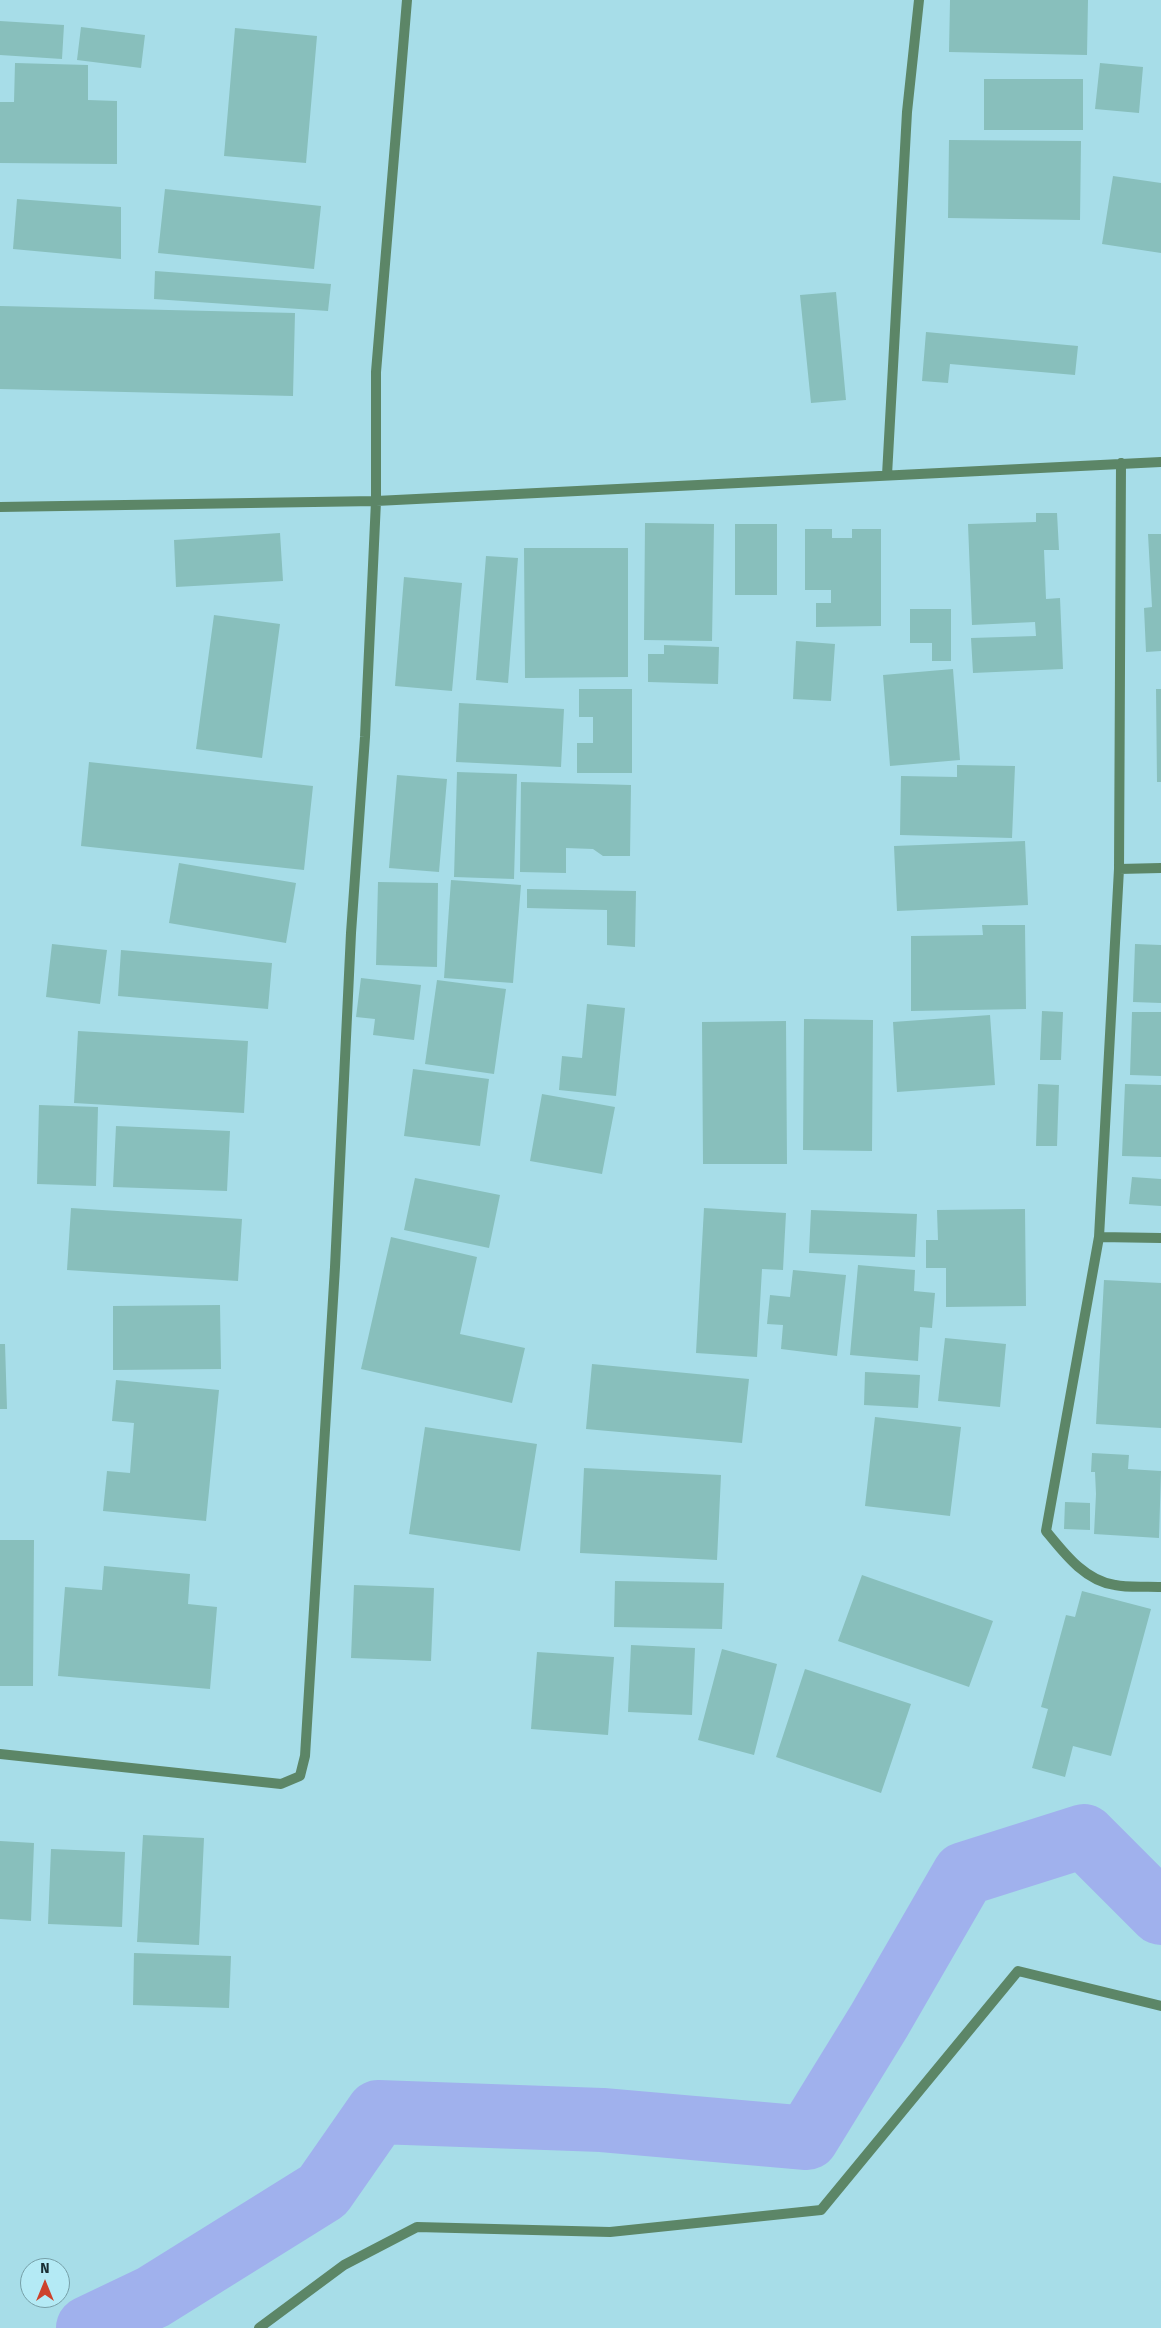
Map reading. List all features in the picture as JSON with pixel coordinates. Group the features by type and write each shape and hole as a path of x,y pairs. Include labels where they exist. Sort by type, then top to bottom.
{"street":[{"path":"0,1754 281,1784 300,1776 305,1756 335,1267 351,933 365,737 376,502 376,372 406,0"},
{"path":"887,475 907,112 919,0"},
{"path":"0,507 376,502 1161,462"},
{"path":"1120,463 1119,869 1099,1237 1046,1531 1069,1559 1090,1575 1114,1585 1161,1587"},
{"path":"1119,869 1161,868"},
{"path":"1099,1237 1161,1238"},
{"path":"259,2328 344,2265 417,2227 610,2232 821,2210 1018,1971 1161,2006"}],"building":[{"path":"950,0 1088,0 1087,55 949,52"},
{"path":"0,21 64,25 62,59 0,55"},
{"path":"81,27 145,35 141,68 77,60"},
{"path":"235,28 317,36 306,163 224,156"},
{"path":"15,63 88,65 88,100 117,101 117,164 0,163 0,102 14,102"},
{"path":"1100,63 1143,67 1139,113 1095,109"},
{"path":"984,79 1083,79 1083,130 984,130"},
{"path":"949,140 1081,141 1080,220 948,218"},
{"path":"1113,176 1161,183 1161,253 1102,244"},
{"path":"165,189 321,206 314,269 158,253"},
{"path":"17,199 121,207 121,259 13,249"},
{"path":"155,271 331,284 328,311 154,299"},
{"path":"836,292 846,400 811,403 800,295"},
{"path":"0,306 295,313 293,396 0,389"},
{"path":"926,332 1078,346 1075,375 950,364 948,383 922,381"},
{"path":"1036,513 1057,513 1059,550 1044,550 1046,599 1060,598 1063,669 973,673 971,638 1036,636 1035,622 972,625 968,524 1036,522"},
{"path":"645,523 714,524 712,641 644,640"},
{"path":"735,524 777,524 777,595 735,595"},
{"path":"805,529 832,529 832,538 852,538 852,529 881,529 881,626 816,627 816,603 831,603 831,590 805,590"},
{"path":"280,533 283,581 176,587 174,540"},
{"path":"1148,534 1161,534 1161,651 1146,652 1144,608 1152,607"},
{"path":"524,548 628,548 628,677 525,678"},
{"path":"486,556 518,558 508,683 476,680"},
{"path":"404,577 462,583 452,691 395,686"},
{"path":"910,609 951,609 951,661 932,661 932,643 910,643"},
{"path":"214,615 280,624 262,758 196,749"},
{"path":"796,641 835,644 831,701 793,699"},
{"path":"664,645 719,647 718,684 648,682 648,654 664,654"},
{"path":"953,669 960,760 890,766 883,675"},
{"path":"579,689 632,689 632,773 577,773 577,743 593,743 593,717 579,717"},
{"path":"1156,689 1161,689 1161,782 1157,782"},
{"path":"459,703 564,709 561,767 456,762"},
{"path":"89,762 313,786 304,870 81,846"},
{"path":"957,765 1015,766 1012,838 900,835 901,776 957,777"},
{"path":"457,772 517,774 514,879 454,877"},
{"path":"397,775 447,779 439,872 389,868"},
{"path":"521,782 631,785 630,856 603,856 593,849 566,848 566,873 520,872"},
{"path":"1025,841 1028,905 897,911 894,846"},
{"path":"179,863 296,883 286,943 169,923"},
{"path":"451,880 521,885 513,983 444,978"},
{"path":"378,882 438,883 437,967 376,965"},
{"path":"527,889 636,891 635,947 607,945 607,910 527,908"},
{"path":"982,925 1025,925 1026,1009 911,1011 911,936 983,935"},
{"path":"52,944 107,950 100,1004 46,997"},
{"path":"1135,944 1161,945 1161,1003 1133,1002"},
{"path":"121,950 272,963 268,1009 118,996"},
{"path":"361,978 421,985 414,1040 373,1035 375,1019 356,1017"},
{"path":"437,980 506,989 494,1074 425,1064"},
{"path":"587,1004 625,1008 616,1096 559,1090 562,1056 582,1058"},
{"path":"1042,1011 1063,1012 1061,1060 1040,1060"},
{"path":"1132,1012 1161,1012 1161,1076 1130,1075"},
{"path":"990,1015 995,1085 897,1092 893,1022"},
{"path":"804,1019 873,1020 872,1151 803,1150"},
{"path":"786,1021 787,1164 703,1164 702,1022"},
{"path":"78,1031 248,1041 244,1113 74,1103"},
{"path":"413,1069 489,1079 480,1146 404,1136"},
{"path":"1038,1084 1059,1085 1057,1146 1036,1146"},
{"path":"1125,1084 1161,1085 1161,1157 1122,1156"},
{"path":"542,1094 615,1107 602,1174 530,1161"},
{"path":"39,1105 98,1107 96,1186 37,1184"},
{"path":"116,1126 230,1131 227,1191 113,1187"},
{"path":"1132,1177 1161,1179 1161,1206 1129,1204"},
{"path":"415,1178 500,1195 489,1248 404,1230"},
{"path":"71,1208 242,1219 238,1281 67,1270"},
{"path":"704,1208 786,1213 783,1270 762,1269 757,1357 696,1353"},
{"path":"1025,1209 1026,1306 946,1307 946,1268 926,1268 926,1240 938,1240 937,1210"},
{"path":"811,1210 917,1214 915,1257 809,1253"},
{"path":"391,1237 477,1257 460,1334 525,1348 512,1403 361,1369"},
{"path":"858,1265 915,1270 914,1291 935,1293 932,1328 920,1327 918,1361 850,1355"},
{"path":"793,1270 846,1275 837,1356 781,1349 783,1325 767,1324 770,1295 790,1297"},
{"path":"1104,1280 1161,1283 1161,1428 1096,1424"},
{"path":"220,1305 221,1369 113,1370 113,1306"},
{"path":"945,1338 1006,1344 1000,1407 938,1401"},
{"path":"0,1344 5,1344 7,1409 0,1409"},
{"path":"592,1364 749,1379 742,1443 586,1429"},
{"path":"865,1372 920,1375 918,1408 864,1405"},
{"path":"116,1380 219,1390 206,1521 103,1511 107,1471 130,1473 134,1423 112,1421"},
{"path":"875,1417 961,1427 950,1516 865,1506"},
{"path":"425,1427 537,1444 520,1551 409,1534"},
{"path":"1092,1453 1129,1455 1128,1469 1161,1471 1159,1538 1094,1534 1096,1494 1095,1472 1091,1472"},
{"path":"584,1468 721,1475 717,1560 580,1553"},
{"path":"1065,1502 1090,1503 1090,1530 1064,1529"},
{"path":"0,1540 34,1540 33,1686 0,1686"},
{"path":"104,1566 190,1574 188,1604 217,1607 210,1689 58,1676 65,1587 102,1590"},
{"path":"862,1575 993,1621 969,1687 838,1641"},
{"path":"615,1581 724,1583 722,1629 614,1627"},
{"path":"354,1585 434,1588 431,1661 351,1658"},
{"path":"1082,1591 1151,1609 1111,1756 1073,1746 1065,1777 1032,1768 1048,1709 1041,1707 1066,1615 1075,1617"},
{"path":"631,1645 695,1648 692,1715 628,1712"},
{"path":"722,1649 777,1664 754,1755 698,1740"},
{"path":"537,1652 614,1657 608,1735 531,1729"},
{"path":"805,1669 911,1704 881,1793 776,1757"},
{"path":"143,1835 204,1838 199,1945 137,1942"},
{"path":"0,1841 34,1843 31,1921 0,1919"},
{"path":"51,1849 125,1852 122,1927 48,1924"},
{"path":"134,1953 231,1956 229,2008 133,2005"}],"waterway":[{"path":"88,2328 153,2297 323,2191 378,2112 602,2120 807,2138 879,2021 964,1874 1084,1836 1161,1913"}]}
